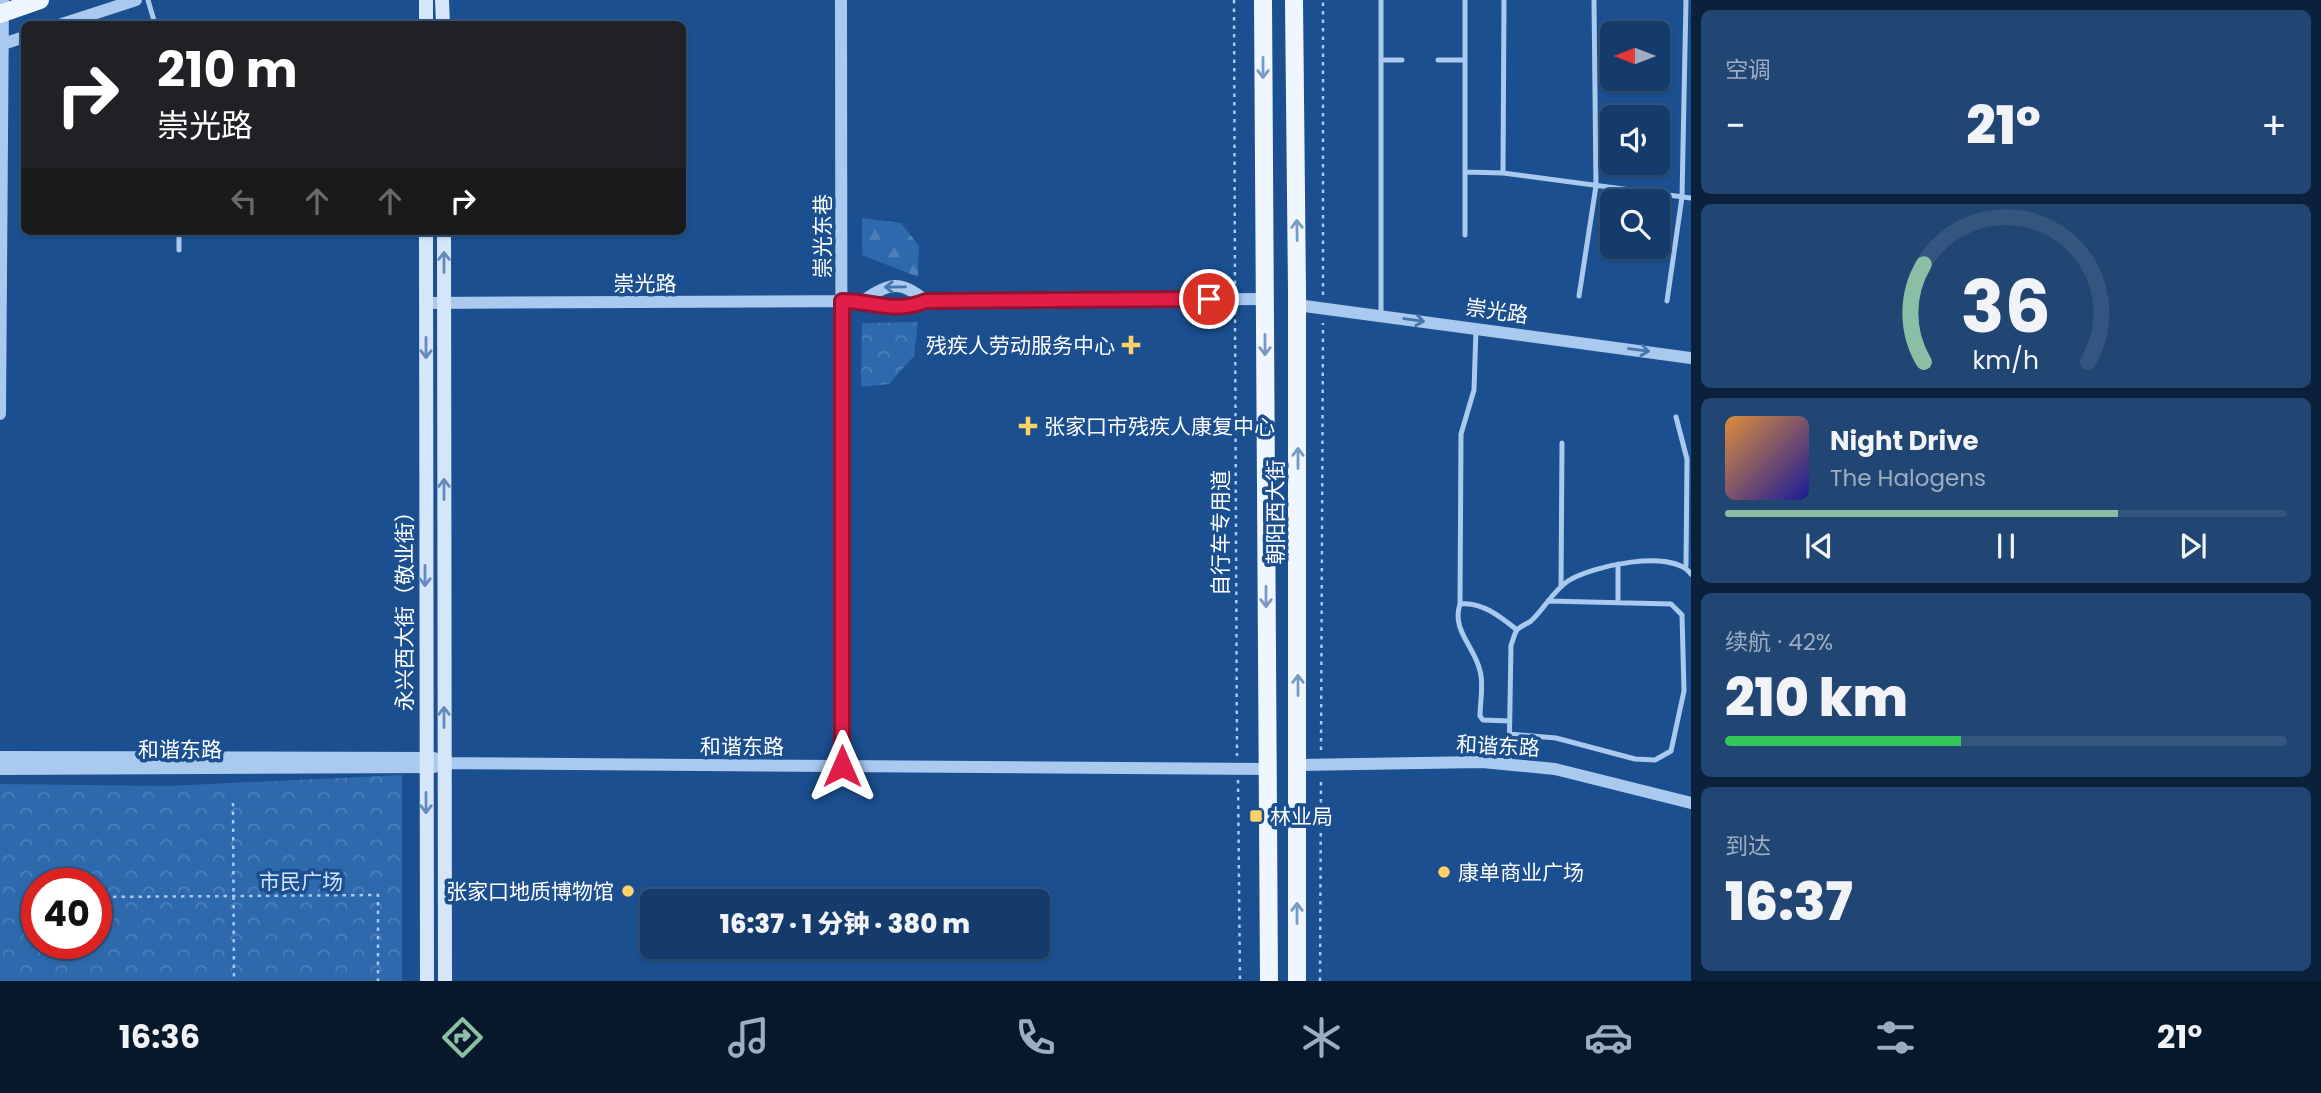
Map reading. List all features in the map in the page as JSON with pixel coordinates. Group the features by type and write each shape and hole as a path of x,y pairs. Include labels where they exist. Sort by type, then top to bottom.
{"main road":[{"path":"2,9 40,0"},
{"path":"426,0 426,21"},
{"path":"442,0 443,21"},
{"name":"朝阳西大街","path":"1263,0 1269,981"},
{"name":"朝阳西大街","path":"1294,0 1297,981"},
{"name":"永兴西大街（敬业街）","path":"426,235 427,981"},
{"name":"永兴西大街（敬业街）","path":"444,235 445,981"}],"street":[{"path":"71,21 136,0"},
{"name":"崇光东巷","path":"841,0 842,766"},
{"path":"0,414 2,9"},
{"path":"1,45 21,38"},
{"name":"崇光路","path":"863,301 883,287 909,286 926,301"},
{"name":"崇光路","path":"426,303 863,301 881,308 908,308 926,301 1265,299"},
{"name":"崇光路","path":"1297,304 1691,358"},
{"name":"和谐东路","path":"0,757 1268,769"},
{"name":"和谐东路","path":"1298,765 1482,762 1509,764 1555,769 1691,803"},
{"name":"和谐东路","path":"0,769 426,763"}],"lane":[{"path":"148,0 154,21"},
{"path":"1381,0 1381,316"},
{"path":"1465,0 1465,235"},
{"path":"1503,173 1504,0"},
{"path":"1579,296 1596,186 1594,0"},
{"path":"1667,301 1682,197 1686,0"},
{"path":"1381,60 1402,60"},
{"path":"1438,60 1465,60"},
{"path":"1465,172 1503,173 1691,198"},
{"path":"179,235 179,250"},
{"path":"1476,328 1474,390 1461,434 1460,604 1457,613 1460,628 1480,671 1480,716 1483,720 1510,721"},
{"path":"1676,417 1687,459 1686,567 1691,574"},
{"path":"1561,588 1562,443"},
{"path":"1509,764 1511,645 1517,630 1561,588 1587,573 1618,565 1666,561 1686,567"},
{"path":"1618,565 1618,602"},
{"path":"1509,734 1556,738 1635,759 1655,760 1671,751 1685,691 1682,615 1671,604 1548,601"},
{"path":"1460,604 1472,602 1499,615 1517,630"}],"path":[{"name":"自行车专用道","path":"1234,0 1240,981"},
{"path":"1320,981 1323,0"},
{"path":"233,803 234,981"},
{"path":"112,897 377,895 378,981"}],"green space":[{"path":"862,218 901,223 919,246 918,277 862,255"},
{"path":"918,322 914,356 889,384 861,387 862,323"},
{"name":"市民广场","path":"402,775 402,981 0,981 0,784 168,786"}],"place":[{"name":"残疾人劳动服务中心","path":"1131,345"},
{"name":"张家口市残疾人康复中心","path":"1028,426"},
{"name":"林业局","path":"1256,816"},
{"name":"康单商业广场","path":"1444,872"},
{"name":"张家口地质博物馆","path":"628,891"}],"route":[{"path":"842,766 842,301 863,301 881,308 908,308 926,301 1209,299"}]}
